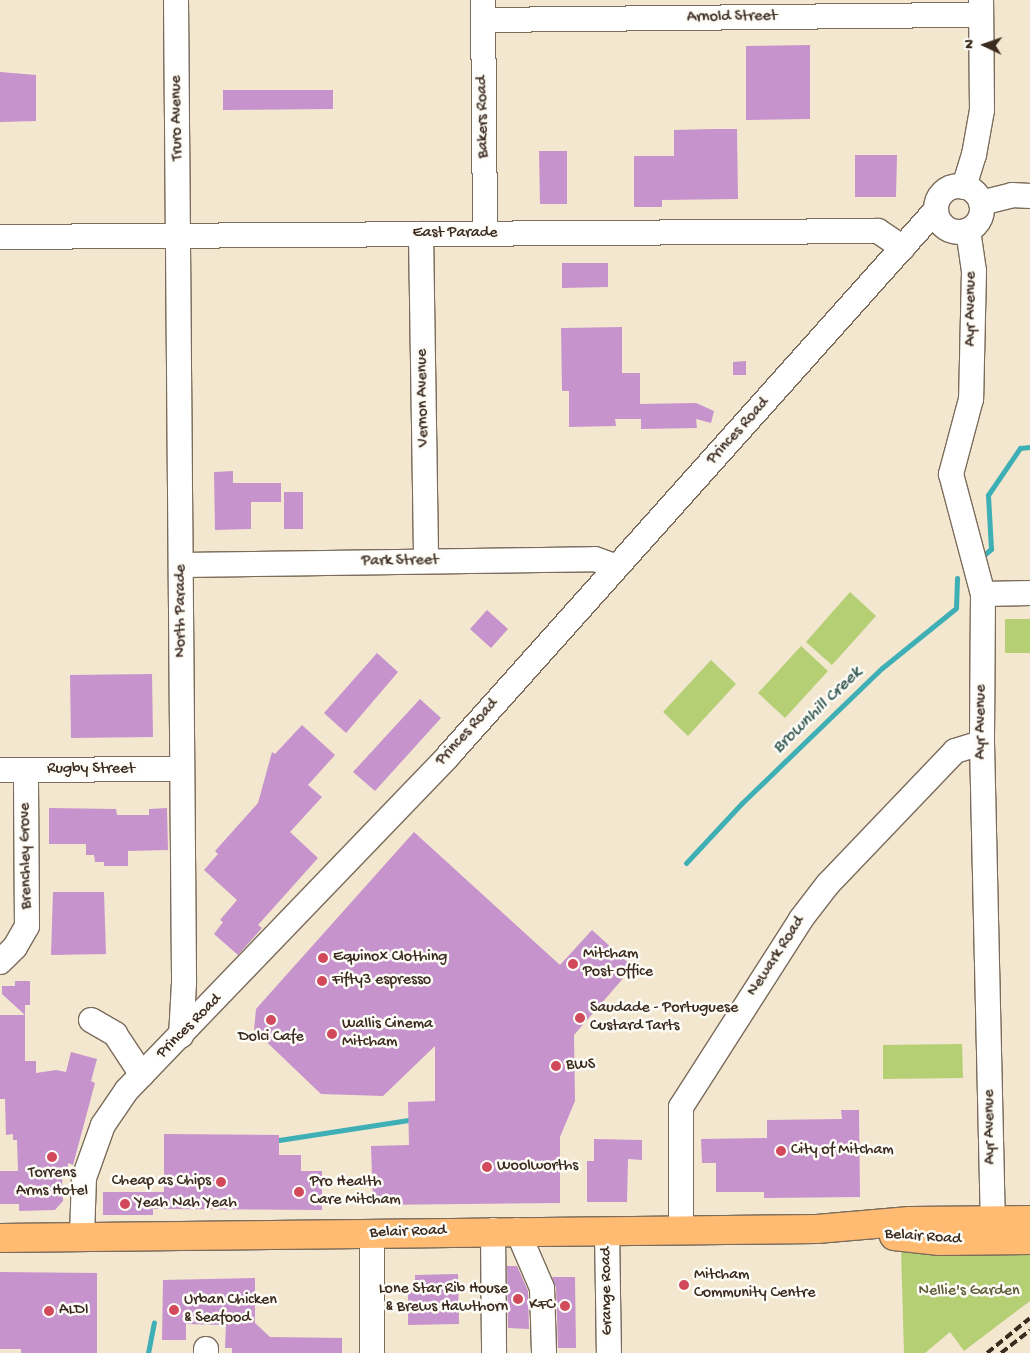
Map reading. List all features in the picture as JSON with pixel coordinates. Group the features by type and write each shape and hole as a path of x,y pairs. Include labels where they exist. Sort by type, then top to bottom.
{"main road":[{"name":"Belair Road","path":"0,1238 372,1234 505,1230 817,1229 910,1221 1030,1220"},
{"name":"Belair Road","path":"817,1229 940,1241 1030,1240"}],"street":[{"name":"Truro Avenue","path":"176,0 179,236"},
{"name":"Arnold Street","path":"483,10 981,8"},
{"path":"964,187 974,155 982,110 981,8"},
{"name":"Bakers Road","path":"483,10 486,234"},
{"path":"964,187 971,190 981,203 980,216 968,230 960,232 940,218 943,192 964,187"},
{"path":"981,203 1012,196 1030,196"},
{"name":"Princes Road","path":"82,1237 84,1178 95,1144 103,1125 142,1075 217,1000 448,756 903,248 940,218"},
{"name":"Ayr Avenue","path":"968,230 974,271 972,399 950,474 981,587 982,743 993,1221"},
{"name":"East Parade","path":"0,237 878,231 903,248"},
{"name":"Vernon Avenue","path":"421,234 426,561"},
{"name":"North Parade","path":"179,236 184,986 181,1036"},
{"name":"Park Street","path":"182,565 597,559 617,568"},
{"path":"981,587 1030,593"},
{"name":"Newark Road","path":"681,1229 680,1107 801,919 828,884 955,751 982,743"},
{"name":"Rugby Street","path":"0,770 182,769"},
{"name":"Brenchley Grove","path":"0,962 15,947 27,926 26,770"},
{"path":"184,986 198,997 217,1000"},
{"path":"91,1020 115,1034 142,1075"},
{"path":"494,1353 505,1230"},
{"path":"505,1230 542,1288 544,1353"},
{"name":"Grange Road","path":"607,1230 609,1353"},
{"path":"372,1234 372,1353"}],"green space":[{"path":"850,592 876,616 832,665 806,642"},
{"path":"1005,619 1030,619 1030,653 1005,653"},
{"path":"801,646 828,671 785,718 758,693"},
{"path":"711,660 736,684 688,736 663,712"},
{"path":"962,1044 963,1078 883,1079 883,1045"},
{"name":"Nellie's Garden","path":"1030,1247 1030,1301 964,1351 950,1332 925,1353 904,1353 901,1249"}],"building":[{"path":"810,45 810,119 746,120 746,46"},
{"path":"0,72 36,75 36,121 0,122"},
{"path":"223,90 333,90 333,109 223,110"},
{"path":"737,129 738,199 662,200 662,207 634,207 634,156 674,156 674,130"},
{"path":"539,151 567,151 567,204 540,204"},
{"path":"855,155 897,155 896,197 855,197"},
{"path":"562,263 608,263 608,287 562,288"},
{"path":"622,327 622,373 640,373 640,404 696,403 714,411 711,423 696,419 697,428 641,429 641,419 615,419 616,426 569,427 569,391 562,391 561,328"},
{"path":"746,361 746,375 733,375 733,362"},
{"path":"233,471 233,483 281,483 281,502 251,502 251,529 215,530 214,472"},
{"path":"284,492 303,492 303,529 284,529"},
{"path":"487,610 508,629 491,648 470,629"},
{"path":"377,653 398,672 346,733 324,713"},
{"path":"152,674 153,737 71,738 70,675"},
{"path":"420,699 441,718 375,791 353,772"},
{"path":"302,725 335,755 308,785 322,797 290,832 318,858 258,925 262,928 238,955 214,934 223,922 220,920 237,900 204,870 218,854 215,851 258,803 272,752 275,754"},
{"path":"49,808 116,809 117,815 149,815 149,809 167,808 168,850 128,851 128,866 104,866 104,862 95,862 94,855 86,855 86,844 49,844"},
{"path":"414,832 560,965 592,930 633,967 574,1035 575,1101 560,1137 560,1203 373,1205 371,1146 409,1145 408,1102 435,1101 435,1046 383,1096 321,1094 254,1030 256,1009"},
{"path":"53,892 104,892 106,954 51,955"},
{"path":"15,981 30,981 30,1005 25,1005 25,1015 2,994 2,986 15,986"},
{"path":"0,1015 25,1015 25,1061 36,1061 36,1073 56,1070 66,1072 71,1052 97,1059 91,1081 95,1083 73,1165 68,1163 68,1175 62,1175 63,1201 55,1210 19,1211 19,1204 0,1204 0,1171 18,1171 17,1140 13,1140 13,1134 6,1135 5,1099 0,1099"},
{"name":"City of Mitcham","path":"841,1110 859,1110 860,1197 764,1198 764,1192 716,1192 716,1163 702,1163 701,1139 767,1138 767,1120 842,1119"},
{"name":"Cheap as Chips","path":"164,1134 279,1135 279,1155 301,1155 301,1171 322,1171 322,1210 153,1209 153,1215 103,1215 103,1192 164,1192"},
{"path":"594,1139 642,1140 642,1160 628,1159 627,1202 587,1202 587,1161 594,1161"},
{"path":"507,1266 517,1266 528,1291 529,1329 508,1328"},
{"name":"ALDI","path":"0,1272 97,1273 97,1353 21,1353 21,1349 0,1349"},
{"path":"458,1274 459,1324 408,1325 408,1288 415,1288 415,1275"},
{"path":"552,1277 575,1277 576,1348 558,1348 556,1288"},
{"path":"255,1278 255,1323 270,1337 342,1338 342,1353 232,1353 232,1348 225,1348 226,1325 186,1324 186,1340 162,1340 163,1280"}],"waterway":[{"name":"Brownhill Creek","path":"979,559 991,549 988,495 1020,448 1030,447"},
{"name":"Brownhill Creek","path":"686,863 742,803 882,668 956,608 957,578"},
{"name":"Brownhill Creek","path":"279,1140 408,1120"},
{"name":"Brownhill Creek","path":"148,1353 154,1323"}],"railway":[{"path":"987,1353 1030,1318"},
{"path":"1001,1353 1030,1330"}],"place":[{"name":"Equinox Clothing","path":"323,958"},
{"name":"Mitcham Post Office","path":"573,964"},
{"name":"Fifty3 espresso","path":"322,981"},
{"name":"Saudade - Portuguese Custard Tarts","path":"580,1018"},
{"name":"Dolci Cafe","path":"271,1020"},
{"name":"Wallis Cinema Mitcham","path":"332,1034"},
{"name":"BWS","path":"556,1066"},
{"name":"City of Mitcham","path":"781,1151"},
{"name":"Torrens Arms Hotel","path":"52,1157"},
{"name":"Woolworths","path":"487,1167"},
{"name":"Cheap as Chips","path":"221,1182"},
{"name":"Pro Health Care Mitcham","path":"299,1192"},
{"name":"Yeah Nah Yeah","path":"125,1204"},
{"name":"Mitcham Community Centre","path":"684,1285"},
{"name":"Lone Star Rib House & Brews Hawthorn","path":"518,1299"},
{"name":"KFC","path":"565,1306"},
{"name":"Urban Chicken & Seafood","path":"174,1310"},
{"name":"ALDI","path":"49,1311"}]}
